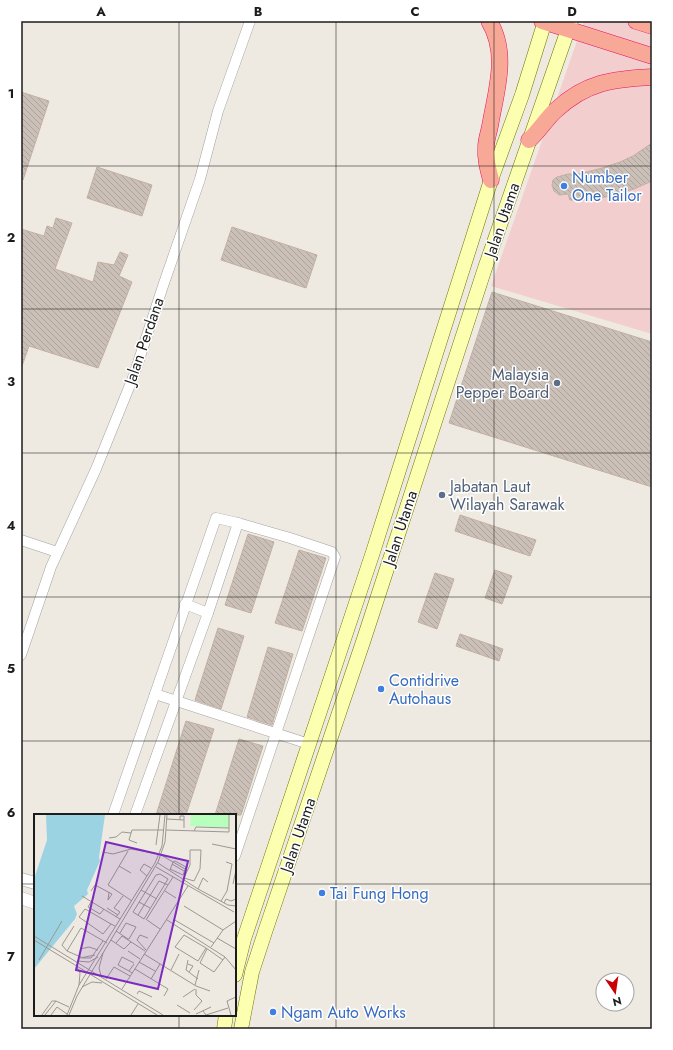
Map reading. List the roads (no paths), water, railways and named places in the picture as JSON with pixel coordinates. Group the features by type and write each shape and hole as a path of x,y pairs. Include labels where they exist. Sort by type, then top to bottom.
{"highway":[{"path":"489,21 498,45 500,56 500,70 486,147 487,164 491,180"},
{"path":"544,21 569,25 652,56"},
{"path":"636,21 652,26"},
{"path":"529,140 556,111 572,98 590,87 622,79 652,77"}],"main road":[{"name":"Jalan Utama","path":"236,968 240,942 310,744 373,552 491,180 522,95 544,21"},
{"name":"Jalan Utama","path":"241,1029 252,972 263,936 364,639 483,275 569,25"},
{"path":"224,1029 226,1016"}],"street":[{"name":"Jalan Perdana","path":"21,655 57,552 96,469 134,375 200,179 218,111 250,21"},
{"path":"113,814 216,518 290,538 332,552 335,557 236,853"},
{"path":"135,814 208,613 238,523"},
{"path":"21,540 57,552"},
{"path":"185,604 208,613"},
{"path":"155,694 310,744"},
{"path":"21,879 34,883"},
{"path":"21,898 34,903"}],"place":[{"name":"Number One Tailor","path":"564,186"},
{"name":"Malaysia Pepper Board","path":"557,383"},
{"name":"Jabatan Laut Wilayah Sarawak","path":"442,495"},
{"name":"Contidrive Autohaus","path":"381,689"},
{"name":"Tai Fung Hong","path":"322,893"},
{"name":"Ngam Auto Works","path":"273,1012"}]}
